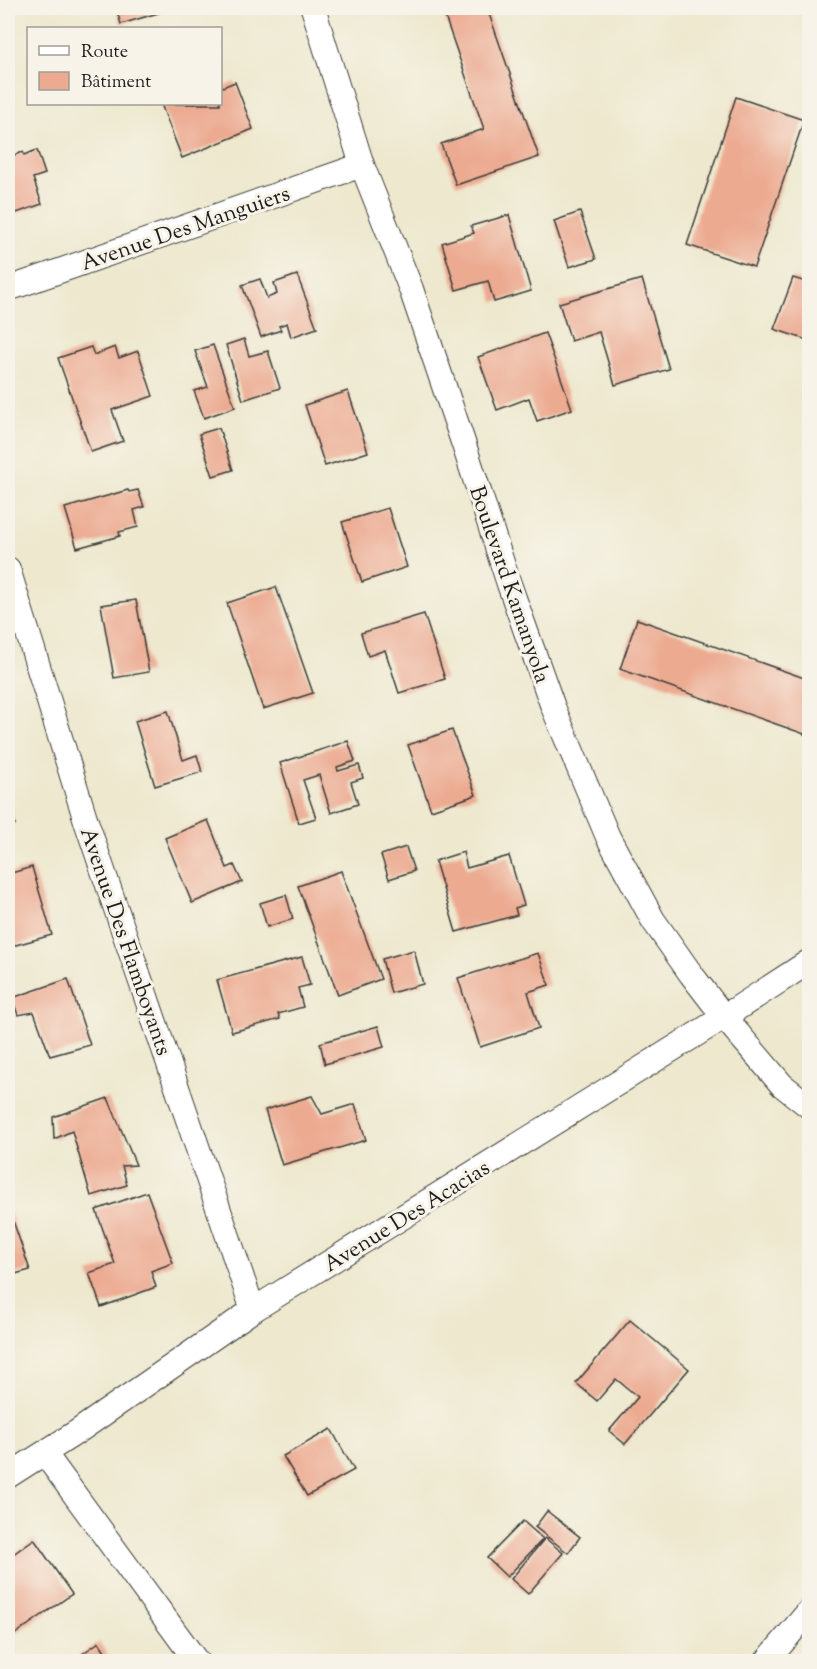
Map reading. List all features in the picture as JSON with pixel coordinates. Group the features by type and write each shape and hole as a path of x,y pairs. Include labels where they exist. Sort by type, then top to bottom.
{"street":[{"name":"Boulevard Kamanyola","path":"313,8 362,165 411,289 509,584 553,707 603,826 653,920 724,1017 782,1085 810,1107"},
{"name":"Avenue Des Manguiers","path":"8,289 362,165"},
{"name":"Avenue Des Flamboyants","path":"8,569 86,821 253,1310"},
{"name":"Avenue Des Acacias","path":"8,1476 45,1454 253,1310 810,961"},
{"path":"45,1454 197,1662"},
{"path":"766,1662 810,1610"}],"building":[{"path":"116,8 175,8 121,24"},
{"path":"442,8 487,8 539,157 456,185 441,144 484,129"},
{"path":"235,82 253,129 182,158 161,105 222,105 222,87"},
{"path":"736,97 804,120 754,267 687,245"},
{"path":"37,150 45,174 33,178 42,204 8,216 8,157 23,152 24,155"},
{"path":"580,212 596,259 569,267 554,221"},
{"path":"509,215 531,291 494,302 488,281 456,290 442,243 474,233 471,226"},
{"path":"297,275 317,328 291,337 287,323 279,326 281,330 261,337 242,285 260,279 267,298 277,294 274,283"},
{"path":"793,278 810,283 810,341 774,329"},
{"path":"642,279 669,369 615,385 599,332 571,341 559,303"},
{"path":"545,333 572,409 537,421 529,398 497,410 478,357"},
{"path":"244,339 249,356 268,351 280,388 243,400 226,345"},
{"path":"213,345 235,407 204,418 194,391 208,387 195,351"},
{"path":"91,347 94,355 115,347 119,358 138,351 153,396 112,410 123,441 91,452 58,358"},
{"path":"348,391 368,452 325,466 305,405"},
{"path":"219,428 233,470 213,476 199,434"},
{"path":"128,490 129,492 138,490 144,507 134,510 138,527 119,532 120,536 77,548 65,508"},
{"path":"388,508 407,567 362,582 342,522"},
{"path":"276,587 313,693 263,709 227,603"},
{"path":"136,600 149,672 114,678 101,605"},
{"path":"424,614 445,679 399,693 385,650 368,656 361,633"},
{"path":"637,619 810,680 810,736 620,669"},
{"path":"168,711 183,760 197,755 202,772 155,786 135,721"},
{"path":"452,730 476,795 431,810 408,745"},
{"path":"348,741 355,761 337,767 338,771 359,765 363,778 351,782 358,804 331,813 319,775 303,780 316,818 299,823 280,763"},
{"path":"8,802 15,824 8,826"},
{"path":"208,820 227,868 234,865 242,882 192,903 165,838"},
{"path":"406,847 414,871 389,879 381,855"},
{"path":"463,852 467,868 509,856 524,905 515,908 517,915 456,932 435,861"},
{"path":"32,867 52,935 12,946 8,932 8,874"},
{"path":"341,871 381,979 338,995 298,886"},
{"path":"286,895 293,919 267,927 260,903"},
{"path":"414,950 423,984 391,993 382,959"},
{"path":"538,953 549,985 528,992 539,1028 480,1047 458,978"},
{"path":"302,957 310,985 298,988 303,1007 278,1014 280,1019 232,1032 217,980"},
{"path":"68,979 90,1045 50,1056 34,1012 18,1015 12,998"},
{"path":"378,1026 384,1047 325,1064 320,1043"},
{"path":"312,1096 322,1114 355,1104 366,1140 282,1165 265,1110"},
{"path":"108,1098 136,1165 122,1166 127,1185 91,1196 72,1131 54,1139 53,1117"},
{"path":"147,1192 173,1263 151,1271 156,1287 101,1307 89,1273 115,1264 96,1210"},
{"path":"8,1206 30,1270 15,1274 8,1253"},
{"path":"630,1320 689,1369 625,1444 609,1431 638,1397 616,1379 597,1401 576,1383"},
{"path":"331,1429 354,1470 307,1496 283,1456"},
{"path":"547,1511 580,1537 568,1553 535,1527"},
{"path":"523,1521 543,1539 507,1577 487,1558"},
{"path":"545,1538 563,1553 528,1594 511,1579"},
{"path":"34,1539 72,1594 11,1637 8,1631 8,1558"},
{"path":"99,1642 112,1662 71,1662"}]}
